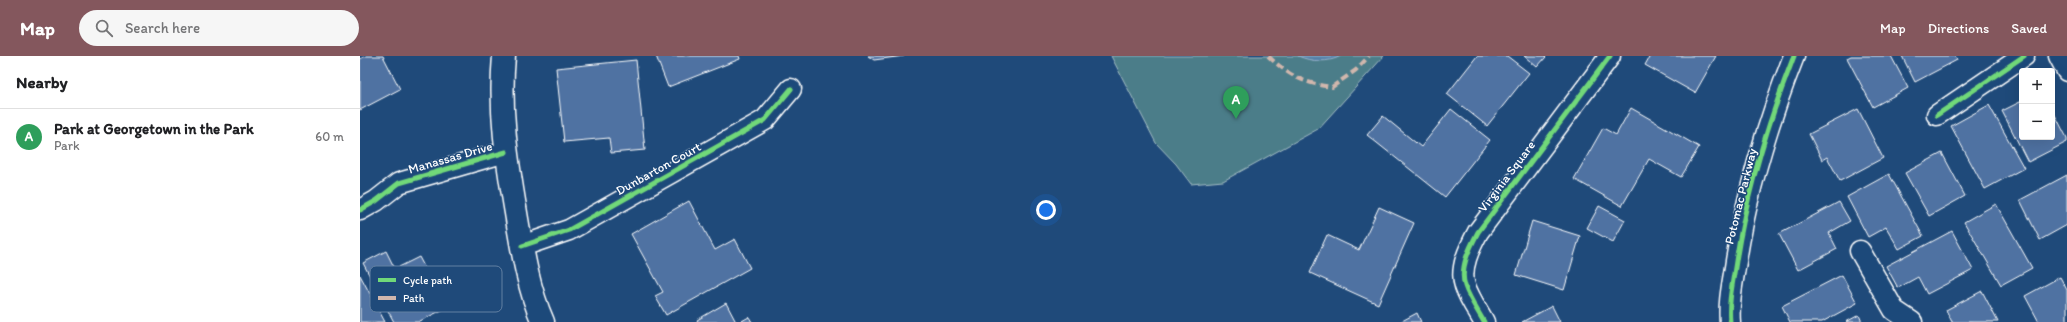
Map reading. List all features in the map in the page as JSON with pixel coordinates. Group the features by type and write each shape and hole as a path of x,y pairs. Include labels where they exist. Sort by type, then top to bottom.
{"street":[{"path":"504,56 502,114 506,152 522,246 536,306 543,322"},
{"name":"Virginia Square","path":"1484,322 1465,285 1464,272 1467,254 1478,232 1610,56"},
{"name":"Potomac Parkway","path":"1730,322 1729,306 1738,247 1753,178 1794,56"},
{"path":"1937,115 2024,56"},
{"path":"2059,56 2067,71"},
{"name":"Dunbarton Court","path":"522,246 569,230 765,120 791,89"},
{"name":"Manassas Drive","path":"360,210 376,201 399,183 506,152"},
{"path":"1860,251 1894,310 1912,322"}],"green space":[{"path":"1111,56 1384,56 1318,129 1223,181 1191,184 1176,164 1156,143"}],"water":[{"path":"1298,56 1341,56 1331,60 1320,61 1309,60"}],"building":[{"path":"366,56 383,56 400,89 360,110 360,59"},
{"path":"656,56 739,56 740,59 668,87"},
{"path":"868,56 904,56 874,60"},
{"path":"1477,56 1507,56 1529,73 1487,126 1447,94"},
{"path":"1524,56 1545,56 1546,57 1537,67"},
{"path":"1650,56 1716,56 1695,93 1645,65"},
{"path":"1851,56 1891,56 1908,88 1873,107 1847,58"},
{"path":"1902,56 1955,56 1957,60 1915,82"},
{"path":"636,60 645,150 611,153 609,138 564,142 556,68"},
{"path":"2019,102 2019,140 2055,140 2055,115 2067,138 2067,142 2028,162 2002,111"},
{"path":"1989,105 2024,168 1985,189 1951,126"},
{"path":"1631,108 1699,147 1681,177 1649,159 1622,206 1574,179 1603,128 1616,135"},
{"path":"1451,109 1490,140 1445,197 1367,135 1383,116 1421,147"},
{"path":"1858,109 1883,158 1840,181 1827,157 1822,160 1809,134"},
{"path":"1942,153 1965,196 1929,216 1905,173"},
{"path":"1889,174 1923,236 1899,249 1886,227 1868,237 1847,197"},
{"path":"2067,175 2067,225 2040,240 2020,200"},
{"path":"689,201 715,250 735,239 750,268 666,315 655,296 663,292 631,234"},
{"path":"1839,202 1850,221 1829,233 1837,249 1798,270 1779,234"},
{"path":"1996,204 2032,268 2001,285 1964,222"},
{"path":"1599,206 1625,220 1613,242 1587,228"},
{"path":"1379,207 1414,223 1378,304 1310,273 1327,235 1359,250"},
{"path":"1532,221 1580,236 1564,290 1516,275"},
{"path":"1952,231 1973,270 1927,294 1918,277 1898,288 1886,266"},
{"path":"386,251 394,266 370,266 370,276 363,263"},
{"path":"419,257 424,266 401,266"},
{"path":"360,275 370,294 370,312 380,312 385,322 360,322"},
{"path":"1842,275 1857,303 1822,322 1790,322 1782,306"},
{"path":"2060,277 2067,290 2067,322 2039,322 2025,296"},
{"path":"1982,291 1998,322 1952,322 1946,310"},
{"path":"726,303 736,322 698,322 697,320"},
{"path":"1552,306 1560,322 1522,322"},
{"path":"389,312 438,312 418,322 394,322"},
{"path":"1417,313 1421,322 1400,322"},
{"path":"1859,315 1862,322 1846,322"},
{"path":"749,317 752,322 740,322"}],"marked path":[{"path":"1268,56 1283,69 1297,78 1332,87 1356,70 1369,56"}],"cycle path":[{"path":"1484,322 1465,286 1463,272 1464,265 1472,244 1478,232 1610,56"},
{"path":"1730,322 1731,292 1752,183 1767,131 1794,56"},
{"path":"1937,115 2024,56"},
{"path":"522,246 569,230 765,120 791,89"},
{"path":"360,210 376,201 399,183 506,152"}],"place":[{"name":"Park at Georgetown in the Park","path":"1236,119"}]}
